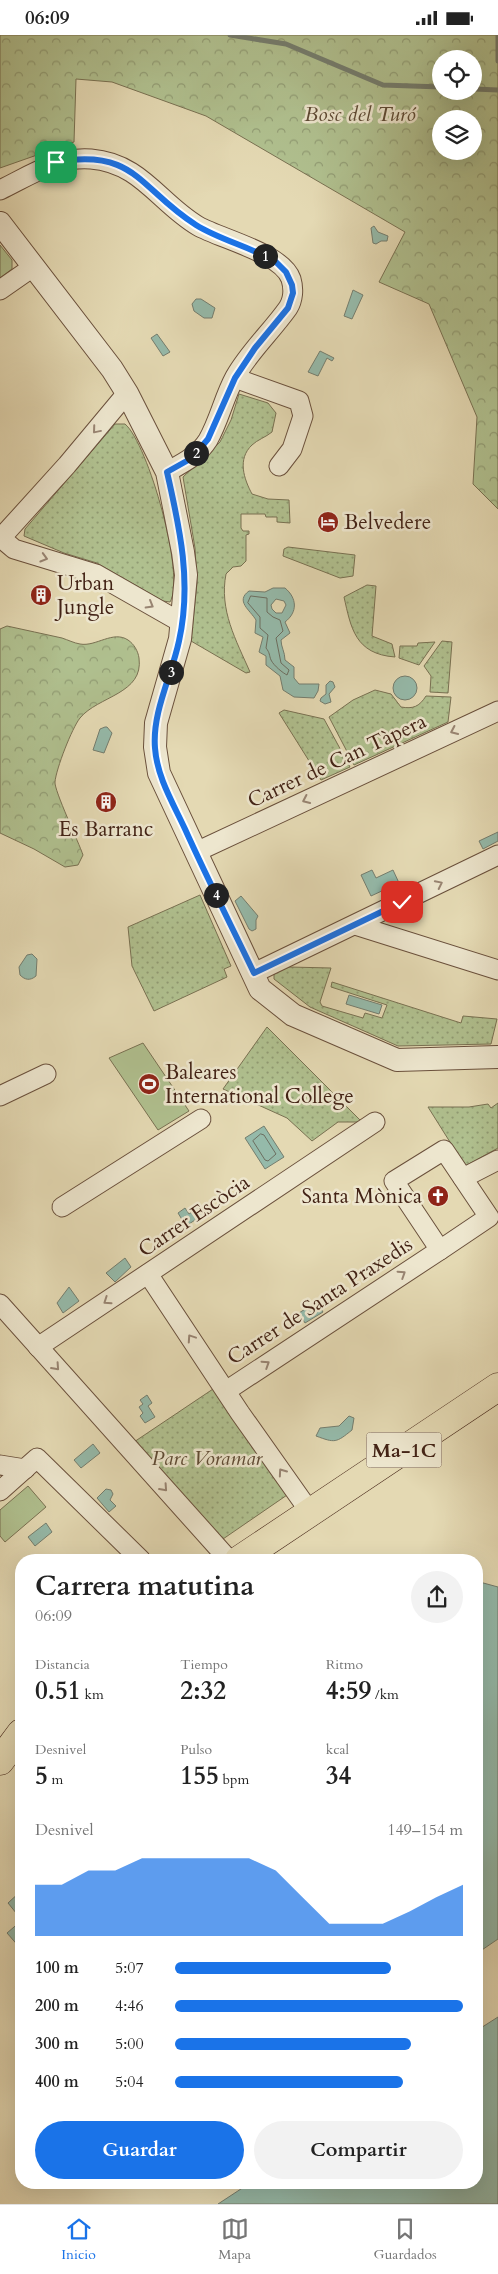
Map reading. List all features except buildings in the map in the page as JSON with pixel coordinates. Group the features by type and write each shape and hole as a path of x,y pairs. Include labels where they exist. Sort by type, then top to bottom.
{"main road":[{"name":"Ma-1C","path":"248,1554 498,1387"},
{"path":"0,1761 15,1741"}],"street":[{"path":"0,190 56,162 90,159 108,161 128,169 197,226 276,262 290,277 293,293 288,308 255,348 235,378 208,439 192,458 167,472"},
{"path":"0,223 112,369 127,393 167,472 180,530 185,567 182,623 174,662 156,723 155,747 159,773 260,989 293,1015 397,1060 498,1057"},
{"path":"0,290 33,267"},
{"path":"235,378 299,401 304,416 292,449 279,466"},
{"path":"127,393 0,539 14,549 96,574 182,623"},
{"name":"Carrer de Can Tàpera","path":"196,852 498,711"},
{"path":"254,973 498,855"},
{"path":"355,925 498,970"},
{"path":"0,1096 46,1074"},
{"path":"62,1207 201,1119"},
{"name":"Carrer Escòcia","path":"38,1347 375,1122"},
{"path":"440,1250 394,1181 444,1150 463,1178 498,1160"},
{"name":"Carrer de Santa Praxedis","path":"226,1391 490,1217 463,1178"},
{"path":"148,1274 310,1512"},
{"path":"0,1304 224,1554"},
{"path":"0,1491 37,1458 135,1554"},
{"path":"0,1465 25,1469"}],"green space":[{"name":"Bosc del Turó","path":"0,35 498,35 498,509 473,484 477,417 429,304 379,282 405,232 206,116 112,82 76,79 74,142 0,168"},
{"path":"0,245 12,260 12,269 0,278"},
{"path":"239,394 268,403 276,413 272,432 254,443 247,451 243,469 252,494 268,499 289,500 290,523 277,522 277,517 266,517 265,514 241,514 241,528 243,531 249,531 249,534 246,535 246,561 241,566 233,567 226,574 224,587 230,625 250,672 246,673 191,641 197,583 195,548 183,477 220,442 231,420"},
{"path":"115,424 125,424 134,436 154,482 169,540 173,566 174,588 170,602 163,601 97,563 64,553 24,536 25,529"},
{"path":"288,547 355,555 353,576 340,578 283,556 284,549"},
{"path":"367,585 376,586 372,636 392,644 395,657 371,651 363,645 349,619 344,597"},
{"path":"7,626 62,638 80,644 122,637 132,644 139,658 139,670 127,687 98,704 80,718 69,739 58,768 55,782 56,787 83,855 78,865 65,867 34,849 0,833 0,629"},
{"path":"442,641 452,642 448,693 430,692 431,676 424,666"},
{"path":"435,642 419,665 399,658 400,646 417,646 418,643"},
{"path":"375,690 391,694 401,707 405,708 418,705 426,696 451,697 448,722 354,765 329,717 353,700"},
{"path":"284,710 324,719 350,767 321,780 279,713"},
{"path":"200,895 231,966 224,969 227,977 154,1011 132,966 128,927"},
{"path":"289,967 331,968 320,1002 322,1006 363,1018 365,1013 382,1018 387,1005 331,987 332,982 461,1023 463,1016 497,1019 491,1044 398,1046 310,1007 274,979 274,973"},
{"path":"267,1027 362,1122 338,1122 312,1141 287,1118 223,1089"},
{"name":"Baleares International College","path":"143,1043 189,1111 158,1130 109,1058"},
{"path":"498,1103 498,1148 465,1166 428,1107 469,1107 488,1104 491,1108"},
{"name":"Parc Voramar","path":"216,1387 290,1493 223,1539 131,1444"},
{"path":"28,1486 46,1507 5,1542 0,1536 0,1510"}],"water":[{"path":"374,226 378,232 388,236 387,241 373,243 371,228"},
{"path":"353,290 363,295 352,319 344,316"},
{"path":"196,299 201,299 215,308 212,318 204,318 194,311 192,304"},
{"path":"157,334 170,352 163,356 151,338"},
{"path":"320,351 334,358 332,361 327,358 318,376 308,372"},
{"path":"273,588 285,588 292,596 294,609 285,622 290,633 281,640 285,660 294,667 294,678 299,684 319,684 314,698 294,697 283,690 280,676 266,665 266,656 259,652 263,637 255,633 256,620 243,602 243,598 249,591 265,592","holes":["276,599 284,601 286,605 282,613 276,613 271,605"]},
{"path":"405,676 414,679 417,688 414,697 405,700 396,697 393,688 396,679"},
{"path":"330,681 333,682 335,687 329,694 331,702 325,704 320,701 326,694 326,685"},
{"path":"105,727 112,733 104,753 93,750 100,729"},
{"path":"498,832 498,841 483,849 479,841"},
{"path":"372,870 376,878 393,870 399,883 371,896 361,875"},
{"path":"241,896 258,916 256,929 252,931 249,929 235,901"},
{"path":"32,954 37,959 36,976 28,979 20,975 19,967 27,955"},
{"path":"349,995 382,1005 379,1014 346,1004"},
{"path":"264,1126 284,1157 265,1169 245,1138"},
{"path":"199,1207 204,1214 186,1226 178,1213 185,1208 189,1214"},
{"path":"125,1258 131,1267 115,1282 106,1273"},
{"path":"69,1287 79,1301 63,1313 57,1303"},
{"path":"316,1302 323,1312 305,1323 299,1313"},
{"path":"147,1395 152,1403 148,1406 155,1417 145,1423 140,1416 143,1413 139,1407 143,1404 140,1400"},
{"path":"349,1416 354,1418 352,1430 339,1439 332,1441 316,1436 320,1428 339,1426"},
{"path":"93,1444 100,1453 81,1468 74,1460"},
{"path":"106,1489 111,1490 113,1494 110,1500 116,1506 109,1512 97,1498"},
{"path":"46,1523 52,1532 35,1546 28,1537"},
{"path":"483,1583 498,1587 498,1939 483,1949"},
{"path":"15,1897 15,1912 8,1903"},
{"path":"15,1926 15,1942 7,1933"},
{"path":"498,2017 498,2204 218,2204 241,2189 483,2189 483,2027"}],"waterway":[{"path":"230,35 286,44 383,85 432,87"},
{"path":"498,35 498,61"},
{"path":"482,89 498,90"}],"place":[{"name":"Belvedere","path":"328,522"},
{"name":"Urban Jungle","path":"41,595"},
{"name":"Es Barranc","path":"106,802"},
{"name":"Baleares International College","path":"149,1084"},
{"name":"Santa Mònica","path":"438,1196"}],"route":[{"path":"56,162 90,159 108,161 128,169 197,226 276,262 290,277 292,285 293,293 288,308 255,348 235,378 208,439 192,458 167,472 180,530 186,575 180,639 156,723 155,747 159,773 254,973 402,902"}]}
